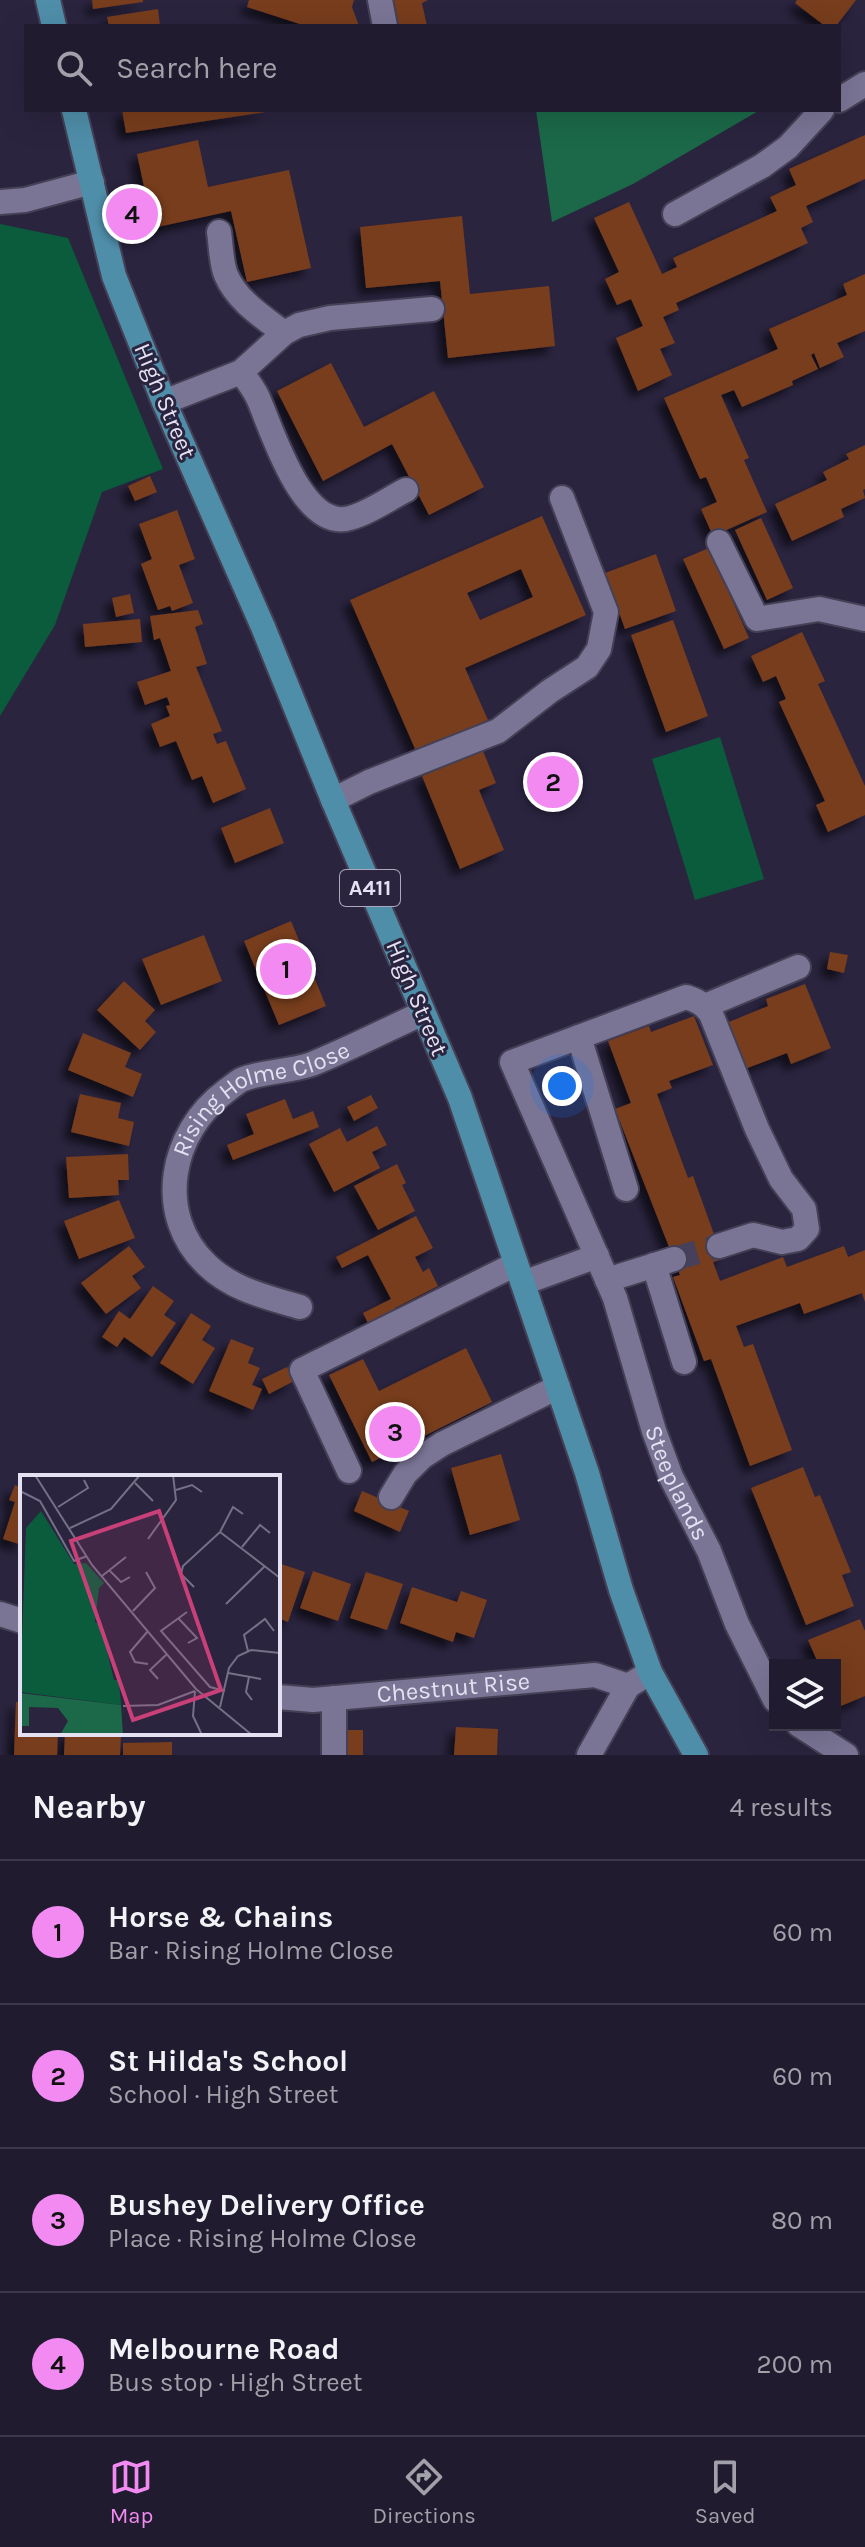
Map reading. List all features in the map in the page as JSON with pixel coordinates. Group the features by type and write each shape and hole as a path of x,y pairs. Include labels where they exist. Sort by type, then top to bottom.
{"main road":[{"path":"48,0 54,24"},
{"name":"High Street","path":"74,112 114,276 164,402 263,627 460,1098 587,1473 621,1590 650,1672"},
{"name":"A411","path":"650,1672 696,1755"}],"street":[{"path":"380,0 385,24"},
{"path":"841,99 865,84"},
{"path":"675,214 762,166 788,147 820,112"},
{"path":"0,202 25,200 92,182"},
{"path":"219,232 225,274 253,310 284,333"},
{"path":"164,402 241,372 284,333 299,325 330,318 432,309"},
{"path":"241,372 257,397 287,466 313,507 331,518 348,519 406,490"},
{"path":"333,800 369,782 498,731 587,667 599,649 606,612 562,498"},
{"path":"719,542 757,619 819,609 865,619"},
{"path":"719,1246 753,1235 782,1242 798,1239 807,1229 804,1209 781,1179 705,1006 798,967"},
{"name":"Steeplands","path":"705,1006 686,997 512,1062 615,1298 654,1431 671,1477 709,1551 737,1624 769,1688"},
{"name":"Rising Holme Close","path":"300,1307 229,1282 208,1267 194,1251 180,1226 174,1199 182,1146 208,1104 240,1080 310,1065 423,1013"},
{"path":"579,1037 626,1189"},
{"path":"349,1471 302,1370 519,1273 597,1256"},
{"path":"607,1280 664,1262 684,1362"},
{"path":"391,1497 405,1474 422,1457 442,1444 558,1387"},
{"path":"0,1614 20,1620"},
{"path":"589,1755 628,1686 650,1672"},
{"name":"Chestnut Rise","path":"280,1697 313,1700 595,1675 628,1686"},
{"path":"334,1698 334,1755"},
{"path":"808,1731 846,1755"}],"green space":[{"path":"536,112 757,112 633,184 552,222"},
{"path":"0,224 68,238 163,469 102,492 55,625 0,716"},
{"path":"720,737 764,879 695,900 652,759"}],"building":[{"path":"92,0 143,0 143,2 93,9"},
{"path":"249,0 354,0 352,7 358,24 300,24 247,7"},
{"path":"393,0 428,0 422,3 427,24 399,24"},
{"path":"797,0 856,0 838,24 822,24 795,3"},
{"path":"158,9 160,24 109,24 107,17"},
{"path":"122,112 266,112 126,133"},
{"path":"865,135 865,179 806,206 813,222 801,228 808,243 676,303 679,310 663,317 675,343 660,349 672,375 638,391 616,338 643,326 631,299 617,305 605,279 619,272 594,218 629,202 662,274 677,267 673,258 777,211 770,197 796,185 789,169"},
{"path":"198,140 208,187 289,170 311,268 247,282 231,211 153,228 137,154"},
{"path":"462,216 470,294 549,286 555,346 448,358 440,281 366,288 360,227"},
{"path":"865,274 865,331 837,343 844,357 820,368 814,353 811,355 818,369 792,381 793,385 742,407 734,390 721,395 749,458 744,460 767,512 713,536 701,509 717,502 706,477 700,479 664,398 778,349 769,329 847,295 843,284"},
{"path":"331,363 364,427 434,391 484,487 429,515 392,444 323,481 277,391"},
{"path":"865,445 865,498 841,509 844,517 792,541 775,504 827,480 823,472 849,459 846,454"},
{"path":"150,476 157,492 135,501 128,486"},
{"path":"177,510 195,559 179,565 193,603 172,611 170,606 158,610 141,564 152,559 139,524"},
{"path":"542,516 586,615 465,668 488,720 416,751 350,600","holes":["521,569 533,597 480,620 467,593"]},
{"path":"761,518 793,588 767,600 735,530"},
{"path":"709,548 749,638 724,649 683,559"},
{"path":"656,554 676,611 625,629 605,573"},
{"path":"130,594 134,613 116,617 112,598"},
{"path":"198,610 203,624 195,627 207,664 196,667 222,731 213,734 217,744 226,741 246,789 213,803 202,776 192,780 176,741 160,747 151,724 170,716 167,697 145,705 137,682 171,671 160,638 154,640 150,616"},
{"path":"140,619 142,642 85,647 83,624"},
{"path":"673,620 708,716 666,732 631,635"},
{"path":"802,632 825,681 818,684 865,786 865,815 828,832 816,805 825,801 779,702 786,699 776,676 763,682 751,656"},
{"path":"483,751 496,783 479,790 504,850 460,869 422,776"},
{"path":"270,808 284,843 235,863 221,828"},
{"path":"291,921 326,1006 279,1025 244,941"},
{"path":"204,935 222,981 161,1005 142,959"},
{"path":"830,952 848,955 844,973 827,969"},
{"path":"124,981 155,1010 145,1021 156,1032 140,1050 97,1010"},
{"path":"805,984 831,1048 791,1064 787,1053 742,1070 724,1024 768,1006 766,999"},
{"path":"694,1016 713,1065 669,1081 672,1088 657,1094 688,1178 693,1176 723,1259 713,1262 720,1281 783,1257 787,1267 844,1246 848,1257 865,1250 865,1302 862,1293 804,1314 800,1303 736,1326 744,1347 753,1344 792,1450 750,1466 711,1359 704,1361 673,1277 680,1275 615,1109 631,1103 608,1041 649,1026 651,1032"},
{"path":"83,1033 131,1053 125,1067 142,1074 133,1097 68,1070"},
{"path":"80,1094 121,1103 118,1118 134,1122 129,1146 71,1132"},
{"path":"371,1095 378,1108 354,1121 347,1107"},
{"path":"285,1099 293,1119 313,1111 319,1127 233,1160 227,1145 254,1134 246,1114"},
{"path":"377,1126 387,1145 372,1152 380,1168 334,1192 309,1144 340,1128 347,1142"},
{"path":"128,1154 129,1180 118,1180 119,1195 69,1198 66,1157"},
{"path":"397,1164 406,1183 402,1185 415,1211 378,1230 354,1186"},
{"path":"119,1200 135,1238 79,1259 64,1221"},
{"path":"416,1216 433,1248 415,1257 423,1272 429,1268 438,1286 369,1325 363,1313 391,1299 368,1255 342,1268 336,1257"},
{"path":"129,1246 145,1267 132,1276 141,1288 106,1314 81,1283"},
{"path":"153,1286 174,1301 164,1315 176,1323 152,1357 124,1337 117,1347 102,1337 119,1311 130,1319"},
{"path":"191,1313 211,1326 202,1340 215,1348 193,1384 160,1363"},
{"path":"231,1339 254,1348 248,1363 260,1368 252,1385 262,1389 253,1410 209,1391"},
{"path":"466,1348 492,1402 372,1462 329,1375 363,1359 379,1391"},
{"path":"287,1367 294,1381 269,1394 262,1379"},
{"path":"501,1454 520,1520 470,1535 451,1468"},
{"path":"803,1467 815,1497 820,1495 851,1572 842,1575 854,1606 806,1625 751,1488"},
{"path":"15,1485 20,1487 20,1544 3,1539 15,1502 9,1500"},
{"path":"362,1491 409,1511 400,1532 354,1511"},
{"path":"280,1564 305,1572 288,1622 280,1619"},
{"path":"313,1571 351,1584 338,1621 300,1608"},
{"path":"366,1572 403,1584 387,1630 350,1618"},
{"path":"412,1587 457,1602 461,1591 487,1600 474,1638 456,1632 453,1642 400,1623"},
{"path":"860,1619 865,1631 865,1696 841,1706 841,1659 816,1659 808,1640"},
{"path":"16,1702 20,1702 20,1735 58,1735 57,1755 14,1755"},
{"path":"456,1727 498,1729 497,1755 454,1755"},
{"path":"340,1730 363,1730 363,1755 340,1755"},
{"path":"65,1735 121,1735 120,1755 64,1755"},
{"path":"172,1742 172,1755 123,1755 123,1743"}],"tunnel":[{"path":"674,1259 719,1246"}],"place":[{"name":"Melbourne Road","path":"132,214"},
{"name":"St Hilda's School","path":"553,782"},
{"name":"Horse & Chains","path":"286,969"},
{"name":"Bushey Delivery Office","path":"395,1432"}]}
